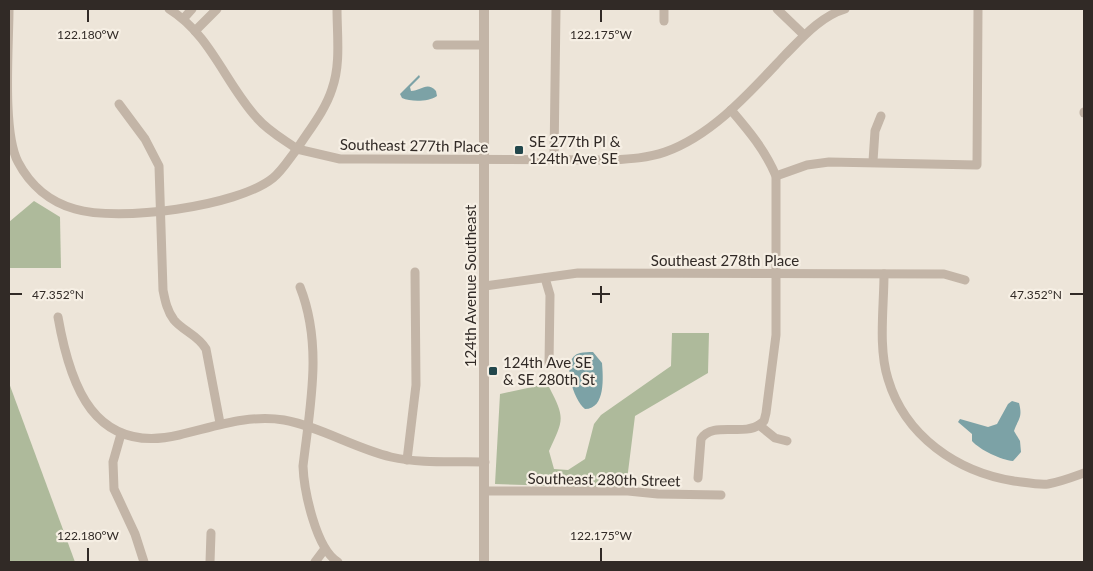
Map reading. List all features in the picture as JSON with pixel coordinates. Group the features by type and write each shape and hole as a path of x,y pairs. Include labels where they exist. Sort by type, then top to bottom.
{"street":[{"path":"9,9 9,127 17,160 26,176 38,190 74,209 90,213 161,212 188,209 258,187 273,178 326,106 332,89 337,60 337,9"},
{"path":"169,9 184,18 211,49 257,118 272,132 296,149"},
{"path":"184,18 192,9"},
{"path":"195,31 217,9"},
{"name":"124th Avenue Southeast","path":"484,9 484,562"},
{"path":"554,160 556,9"},
{"path":"664,9 664,21"},
{"path":"777,9 804,35"},
{"name":"Southeast 277th Place","path":"296,149 340,159 554,160 640,158 665,152 688,142 731,110 804,35 845,9"},
{"path":"776,176 807,165 829,162 873,161 977,165 978,9"},
{"path":"437,45 484,45"},
{"path":"119,104 154,155 160,179 163,290 166,305 174,320 202,341 206,349 220,423"},
{"path":"698,478 699,447 704,434 712,431 748,429 764,421 776,335 776,176 769,159 731,110"},
{"path":"873,161 875,131 881,116"},
{"path":"408,460 416,385 415,272"},
{"name":"Southeast 278th Place","path":"485,286 578,273 944,274 965,280"},
{"path":"884,274 885,366 895,398 920,435 936,449 980,472 1002,479 1047,484 1084,474"},
{"path":"545,278 550,295 549,364"},
{"path":"300,287 307,306 312,330 314,367 303,466 304,480 324,550 338,562"},
{"path":"58,317 69,367 76,385 88,404 103,421 121,434 139,438 158,438 179,435 220,423 255,419 282,420 308,426 390,457 408,460 485,462"},
{"path":"759,425 775,438 787,441"},
{"path":"121,434 113,462 114,489 135,534 144,562"},
{"name":"Southeast 280th Street","path":"485,491 628,491 658,494 721,495"},
{"path":"210,562 211,533"},
{"path":"315,562 324,550"}],"green space":[{"path":"34,201 60,217 61,268 9,268 9,222"},
{"path":"672,333 709,333 708,373 635,416 626,488 495,484 500,394 537,386 549,387 558,406 561,419 560,426 549,451 554,469 568,470 585,459 594,424 601,415 671,366"},
{"path":"9,383 75,562 9,562"}],"water":[{"path":"419,75 420,77 410,87 411,91 430,87 436,91 437,96 419,101 402,98 400,94"},
{"path":"593,352 602,363 602,391 597,404 592,408 585,409 577,398 570,380 570,363 580,353"},
{"path":"1012,401 1019,403 1019,418 1014,431 1020,441 1021,452 1013,461 997,457 980,448 972,441 972,434 958,422 960,419 988,427 997,424 1008,404"}],"place":[{"name":"SE 277th Pl & 124th Ave SE","path":"519,150"},
{"name":"124th Ave SE & SE 280th St","path":"493,371"}]}
